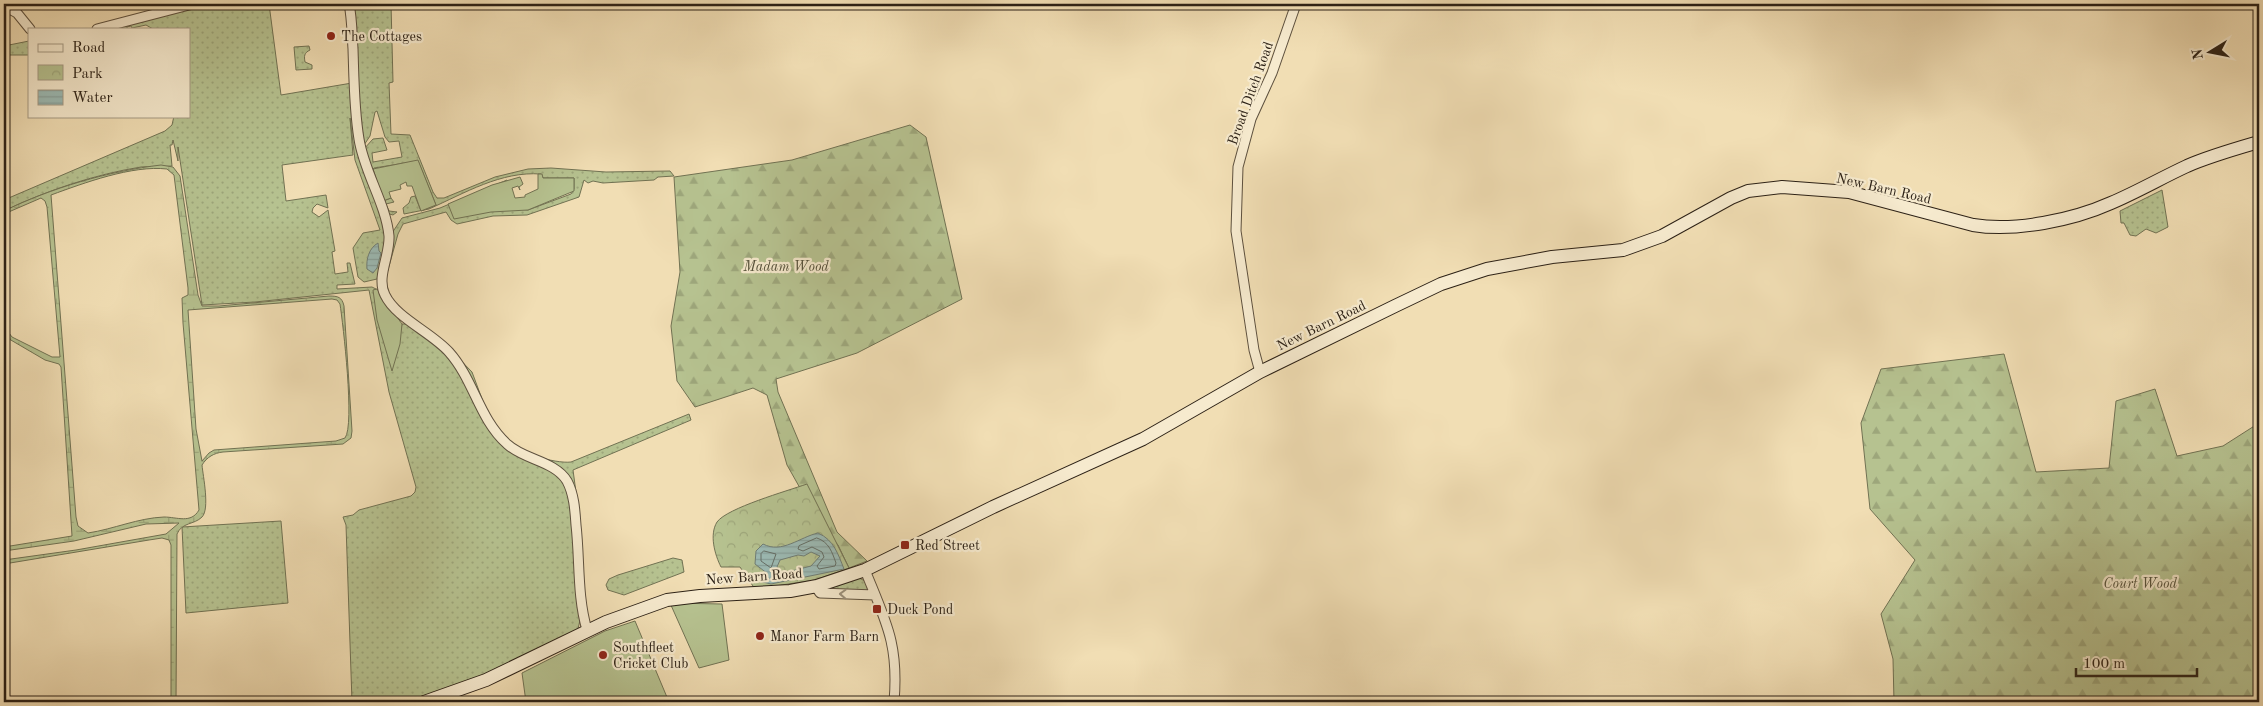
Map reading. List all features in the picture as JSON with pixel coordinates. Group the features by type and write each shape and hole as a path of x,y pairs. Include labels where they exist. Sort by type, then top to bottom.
{"street":[{"path":"101,28 193,4"},
{"path":"349,4 360,144 389,236 382,281 384,293 394,308 434,338 459,365 469,381 484,414 501,438 519,452 557,470 565,478 571,490 575,509 582,605 587,630"},
{"name":"Broad Ditch Road","path":"1260,372 1254,350 1236,230 1238,167 1252,119 1278,56 1296,4"},
{"path":"4,6 17,13 29,28"},
{"name":"New Barn Road","path":"424,702 486,680 587,630 672,599 776,592 815,586 865,570 993,507 1143,438 1260,372 1441,284 1487,269 1552,257 1602,253 1637,246 1662,236 1711,208 1748,192 1782,186 1849,192 1973,225 2018,226 2069,217 2109,204 2186,167 2259,142"},
{"path":"865,570 887,624 895,652 894,702"},
{"path":"815,586 820,593 875,595"}],"green space":[{"path":"195,4 269,4 281,95 352,83 354,114 378,200 386,244 384,263 377,279 364,282 358,277 353,248 363,233 380,230 355,160 350,118 353,155 282,165 286,201 326,195 328,208 317,204 312,212 319,217 328,210 335,251 332,252 335,274 348,272 347,263 350,263 355,284 337,285 337,289 372,287 378,290 399,318 397,320 394,316 379,320 383,334 396,356 402,324 412,324 454,361 496,434 558,474 568,491 577,566 580,620 578,629 477,681 435,697 405,703 352,702 346,525 343,517 353,515 359,510 411,496 415,492 416,487 389,392 369,290 255,302 202,305 178,147 178,161 173,140 172,145 170,145 172,166 141,167 89,179 54,190 4,211 4,200 165,131 172,125 174,118 190,118 190,28 151,28 146,25 132,28 131,26 127,28 109,28"},
{"path":"352,4 391,4 393,82 389,83 391,134 410,135 437,198 444,198 495,177 528,169 551,168 606,172 670,171 674,176 658,177 654,180 603,183 593,181 588,183 584,180 579,197 527,215 493,216 457,224 451,220 446,212 403,224 398,234 386,277 386,292 402,312 438,337 472,372 488,415 509,442 524,452 545,459 571,462 689,414 691,420 573,470 578,507 563,471 556,466 525,455 509,445 496,430 484,411 471,378 463,367 435,337 398,310 387,297 383,279 390,253 392,233 402,218 440,208 507,180 508,187 484,194 477,200 476,207 495,206 499,210 508,208 528,210 571,194 574,189 574,178 543,178 541,174 512,176 483,184 429,209 423,210 436,205 418,161 374,168 372,172 383,201 391,198 394,202 386,204 389,211 397,212 393,215 386,213 377,193 363,150 373,139 383,138 387,150 372,153 373,162 402,157 399,141 389,142 385,137 377,111 375,112 370,136 364,145 361,144"},
{"path":"28,41 28,55 4,55 4,46"},
{"path":"309,46 310,50 305,56 305,62 312,65 312,69 296,70 294,47"},
{"name":"Madam Wood","path":"910,125 926,137 962,299 857,353 776,379 778,392 837,532 867,561 849,568 838,545 822,527 787,465 767,395 753,388 695,407 677,381 671,326 680,272 674,177 792,160"},
{"path":"418,160 436,205 421,211 412,186 407,186 406,182 400,185 401,189 389,192 391,198 383,201 373,169"},
{"path":"161,165 173,167 180,176 198,295 202,306 335,296 342,301 344,306 352,431 351,438 343,444 214,454 202,465 206,500 204,513 199,520 182,527 177,534 176,702 171,702 171,545 169,540 162,538 4,564 4,560 76,550 166,534 179,523 146,524 74,541 4,551 4,547 72,536 61,367 59,364 45,360 4,336 4,331 52,357 60,357 47,207 45,201 41,198 4,214 4,211 61,188 121,171","holes":["153,168 167,169 174,175 188,288 188,295 182,298 183,323 199,510 192,517 188,518 154,518 88,533 78,526 76,517 51,195 93,180 124,172","337,300 340,304 346,352 349,414 345,438 336,441 214,450 202,461 196,429 188,310"]},
{"path":"538,174 542,174 543,178 574,178 574,191 528,210 491,212 454,219 448,204 492,185 520,177 523,184 519,187 520,190 518,186 512,188 515,198 525,197 525,195 538,189"},
{"path":"2162,190 2168,227 2156,233 2146,229 2136,236 2130,235 2124,223 2121,223 2120,211"},
{"path":"415,196 421,211 404,214 403,208 409,203 411,197"},
{"path":"377,289 402,324 400,344 392,371 377,320 373,290"},
{"name":"Court Wood","path":"2004,354 2036,472 2109,468 2116,401 2155,389 2177,456 2223,446 2259,423 2259,702 1894,702 1893,659 1881,614 1915,560 1870,509 1861,423 1881,369"},
{"path":"807,484 849,568 815,580 755,589 740,567 721,567 713,539 717,522 732,511 772,495"},
{"path":"281,521 288,603 186,613 182,527"},
{"path":"673,558 682,560 684,572 624,595 608,590 606,585 609,579"},
{"path":"859,578 865,581 869,591 823,589"},
{"path":"670,603 722,604 729,660 699,668"},
{"name":"Southfleet Cricket Club","path":"635,621 669,702 526,702 522,673 605,631"}],"water":[{"path":"378,243 381,253 377,268 373,273 367,269 367,261 370,251"},
{"path":"818,533 828,539 835,548 844,569 771,584 759,581 759,577 768,574 755,564 756,551 763,544 770,547 784,546","holes":["811,552 820,556 811,566 780,574 777,567 780,560 798,555 804,556"]}],"place":[{"name":"The Cottages","path":"331,36"},
{"name":"Red Street","path":"905,545"},
{"name":"Duck Pond","path":"877,609"},
{"name":"Manor Farm Barn","path":"760,636"},
{"name":"Southfleet Cricket Club","path":"603,655"}]}
